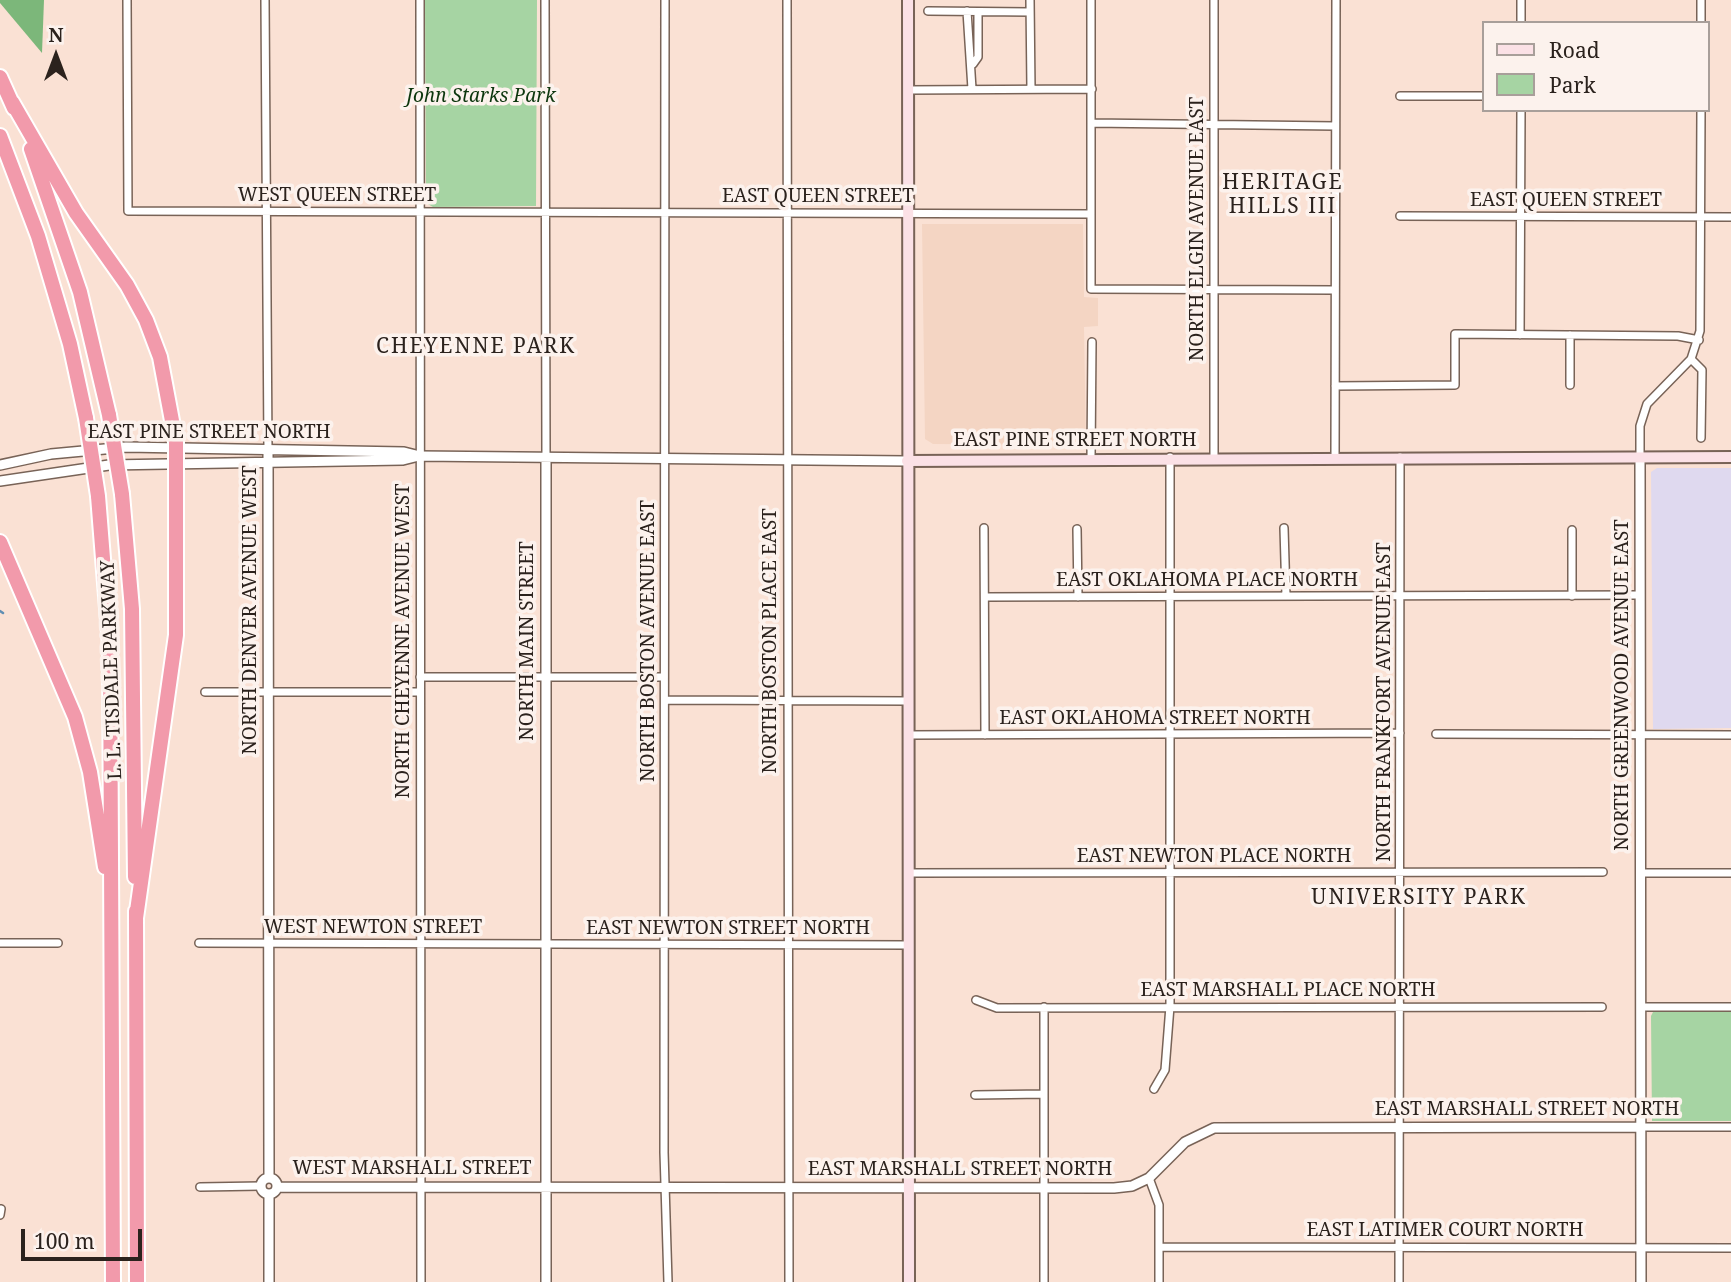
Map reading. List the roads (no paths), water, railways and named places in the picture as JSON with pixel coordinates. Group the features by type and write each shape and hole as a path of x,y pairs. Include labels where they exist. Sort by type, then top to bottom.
{"highway":[{"name":"L. L. TISDALE PARKWAY","path":"0,77 68,250 92,337 122,494 132,610 137,1282"},
{"path":"12,102 76,213 127,285 146,320 162,366 176,448 174,655 136,918"},
{"name":"L. L. TISDALE PARKWAY","path":"0,136 38,236 70,345 86,418 98,496 110,646 113,1282"},
{"path":"0,542 75,717 90,772 112,906"}],"main road":[{"path":"908,0 909,1282"},
{"name":"EAST PINE STREET NORTH","path":"907,461 1170,457 1731,457"}],"street":[{"name":"WEST QUEEN STREET","path":"127,0 128,211 545,212"},
{"name":"NORTH DENVER AVENUE WEST","path":"265,0 269,1178"},
{"name":"NORTH CHEYENNE AVENUE WEST","path":"420,0 421,1282"},
{"name":"NORTH MAIN STREET","path":"545,0 546,1282"},
{"name":"NORTH BOSTON AVENUE EAST","path":"665,0 664,944 668,1282"},
{"name":"NORTH BOSTON PLACE EAST","path":"787,0 789,1282"},
{"path":"1030,0 1031,89"},
{"path":"1091,0 1091,289 1334,290"},
{"name":"NORTH ELGIN AVENUE EAST","path":"1214,0 1214,457"},
{"path":"1335,457 1336,0"},
{"path":"1521,0 1521,21"},
{"path":"1701,0 1701,21"},
{"path":"928,11 1030,12"},
{"path":"967,12 968,57 973,64"},
{"path":"972,89 973,64 978,57 978,12"},
{"path":"908,90 1092,89"},
{"path":"1400,96 1482,96"},
{"path":"1520,335 1521,112"},
{"name":"NORTH GREENWOOD AVENUE EAST","path":"1641,1282 1640,426 1647,404 1659,388 1689,363 1699,340 1701,112"},
{"path":"1091,123 1335,126"},
{"name":"EAST QUEEN STREET","path":"545,212 1091,214"},
{"name":"EAST QUEEN STREET","path":"1400,216 1731,217"},
{"path":"1335,386 1455,385 1455,334 1678,336 1699,340"},
{"path":"1570,335 1570,385"},
{"path":"1091,458 1092,342"},
{"path":"1689,363 1702,370 1701,438"},
{"name":"EAST PINE STREET NORTH","path":"0,465 105,447 403,460 419,456 664,456 907,461"},
{"name":"EAST PINE STREET NORTH","path":"0,481 81,468 177,464 268,455"},
{"path":"1154,1089 1165,1070 1170,1006 1170,457"},
{"name":"NORTH FRANKFORT AVENUE EAST","path":"1399,1282 1397,1006 1400,871 1400,457"},
{"path":"984,528 985,735"},
{"path":"1284,528 1286,596"},
{"path":"1077,529 1077,597"},
{"path":"1572,530 1572,596"},
{"name":"EAST OKLAHOMA PLACE NORTH","path":"985,597 1640,596"},
{"path":"420,677 664,677"},
{"path":"205,692 420,692"},
{"path":"665,699 909,701"},
{"name":"EAST OKLAHOMA STREET NORTH","path":"909,735 1400,733"},
{"path":"1436,734 1731,736"},
{"name":"EAST NEWTON PLACE NORTH","path":"909,873 1603,872"},
{"path":"1641,873 1731,873"},
{"path":"0,943 58,943"},
{"name":"WEST NEWTON STREET","path":"199,943 546,944"},
{"name":"EAST NEWTON STREET NORTH","path":"546,944 909,945"},
{"name":"EAST MARSHALL PLACE NORTH","path":"976,1000 997,1008 1601,1007"},
{"path":"1044,1007 1044,1282"},
{"path":"1641,1007 1731,1007"},
{"path":"975,1095 1044,1094"},
{"name":"EAST MARSHALL STREET NORTH","path":"546,1187 1123,1188 1149,1178 1185,1142 1214,1128 1731,1128"},
{"path":"269,1178 274,1179 278,1187 269,1194 263,1192 261,1186 263,1180 269,1178"},
{"path":"1149,1178 1159,1205 1159,1282"},
{"path":"200,1187 261,1186"},
{"name":"WEST MARSHALL STREET","path":"278,1187 546,1187"},
{"path":"269,1194 269,1282"},
{"name":"EAST LATIMER COURT NORTH","path":"1160,1247 1398,1245 1731,1248"}],"district":[{"name":"HERITAGE HILLS III","path":"1283,195"},
{"name":"CHEYENNE PARK","path":"476,347"},
{"name":"UNIVERSITY PARK","path":"1419,898"}],"park label":[{"name":"John Starks Park","path":"481,97"}]}
